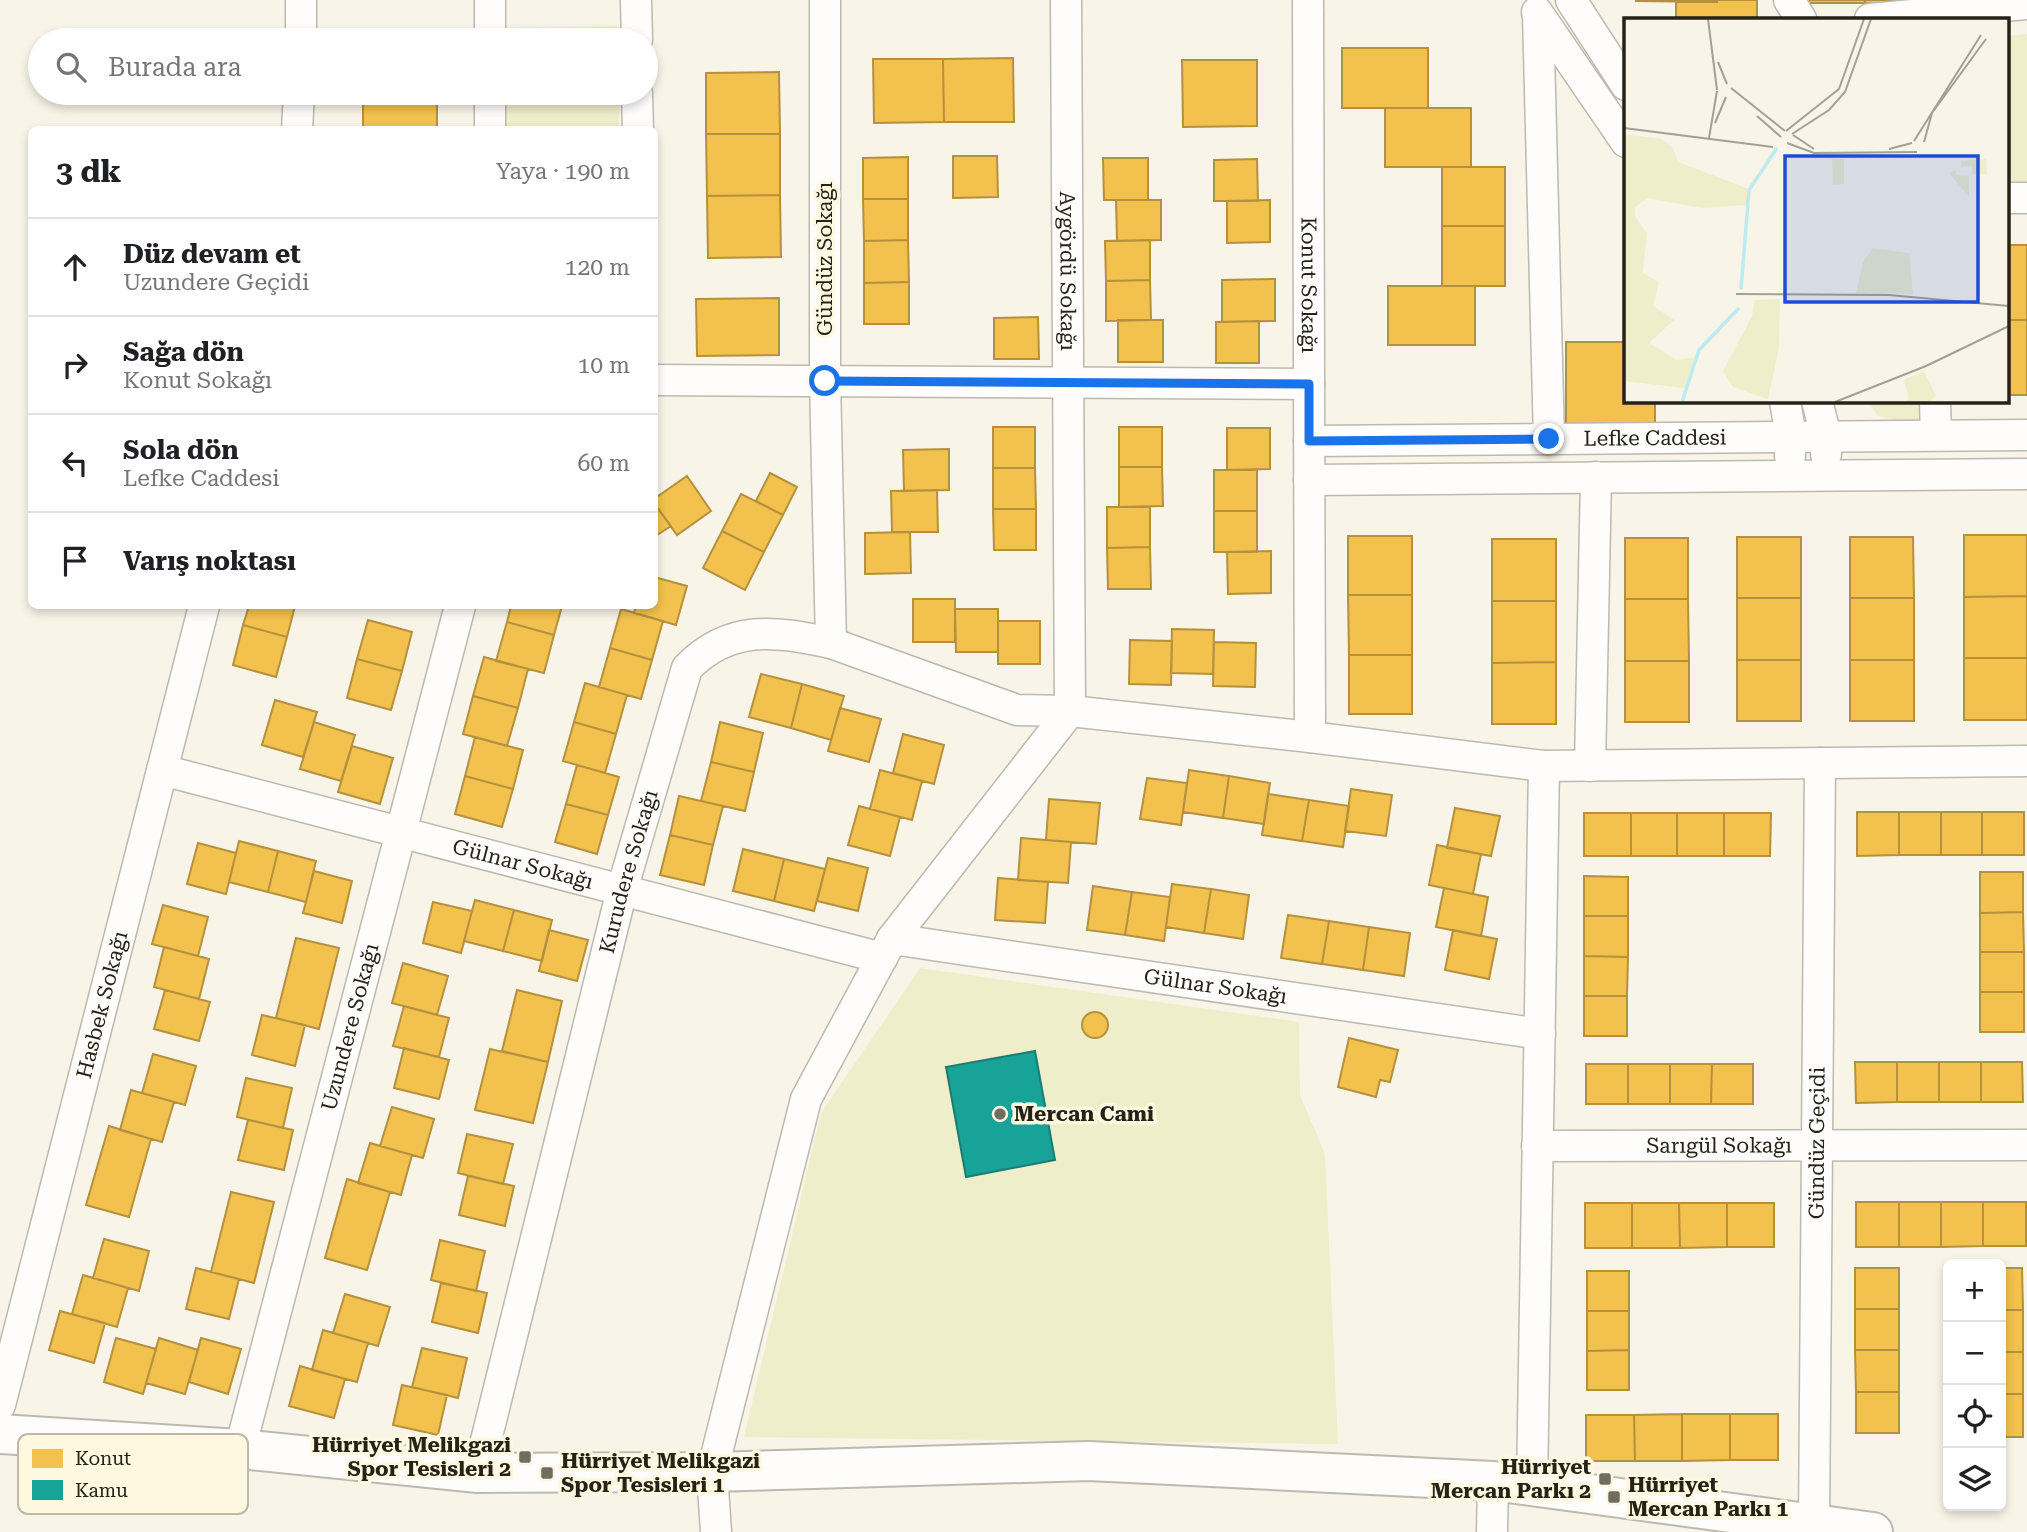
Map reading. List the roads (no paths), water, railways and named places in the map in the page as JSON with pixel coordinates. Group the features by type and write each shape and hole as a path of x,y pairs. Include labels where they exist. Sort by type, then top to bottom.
{"street":[{"path":"301,0 301,28"},
{"path":"490,0 490,28"},
{"path":"636,0 637,28"},
{"name":"Gündüz Sokağı","path":"825,0 825,381 831,643"},
{"name":"Aygördü Sokağı","path":"1066,0 1070,711"},
{"name":"Konut Sokağı","path":"1308,0 1310,737"},
{"path":"1571,0 1624,82"},
{"path":"1789,0 1800,18"},
{"path":"1880,18 2027,4"},
{"path":"1533,7 1624,139"},
{"path":"1533,7 1549,439"},
{"path":"297,126 298,105"},
{"path":"490,105 490,126"},
{"path":"637,105 638,126"},
{"path":"658,380 1309,384"},
{"path":"1786,402 1791,436 1789,476"},
{"path":"1817,402 1826,436 1827,476"},
{"path":"1935,402 1936,435"},
{"name":"Lefke Caddesi","path":"1309,441 2027,435"},
{"name":"Lefke Caddesi","path":"1309,480 2027,474"},
{"path":"1590,766 1596,477"},
{"name":"Hasbek Sokağı","path":"0,1405 203,609"},
{"name":"Uzundere Sokağı","path":"244,1434 459,609"},
{"name":"Kurudere Sokağı","path":"478,1472 622,890 687,668 709,649 738,636 755,634 831,643 1017,710 1070,711 1544,766 2027,761"},
{"path":"716,1532 712,1472 806,1099 887,948 1070,711"},
{"name":"Gündüz Geçidi","path":"1814,1525 1820,763"},
{"path":"1532,1486 1544,766"},
{"name":"Gülnar Sokağı","path":"162,770 622,890 887,948 1540,1034"},
{"name":"Sarıgül Sokağı","path":"1538,1146 2027,1145"},
{"path":"0,1434 18,1435"},
{"path":"248,1450 478,1472 712,1472 1089,1461 1493,1481 1873,1532"},
{"path":"1492,1532 1493,1481"}],"place":[{"name":"Mercan Cami","path":"1000,1114"},
{"name":"Hürriyet Melikgazi Spor Tesisleri 2","path":"525,1457"},
{"name":"Hürriyet Melikgazi Spor Tesisleri 1","path":"547,1473"},
{"name":"Hürriyet Mercan Parkı 2","path":"1605,1479"},
{"name":"Hürriyet Mercan Parkı 1","path":"1614,1497"}]}
